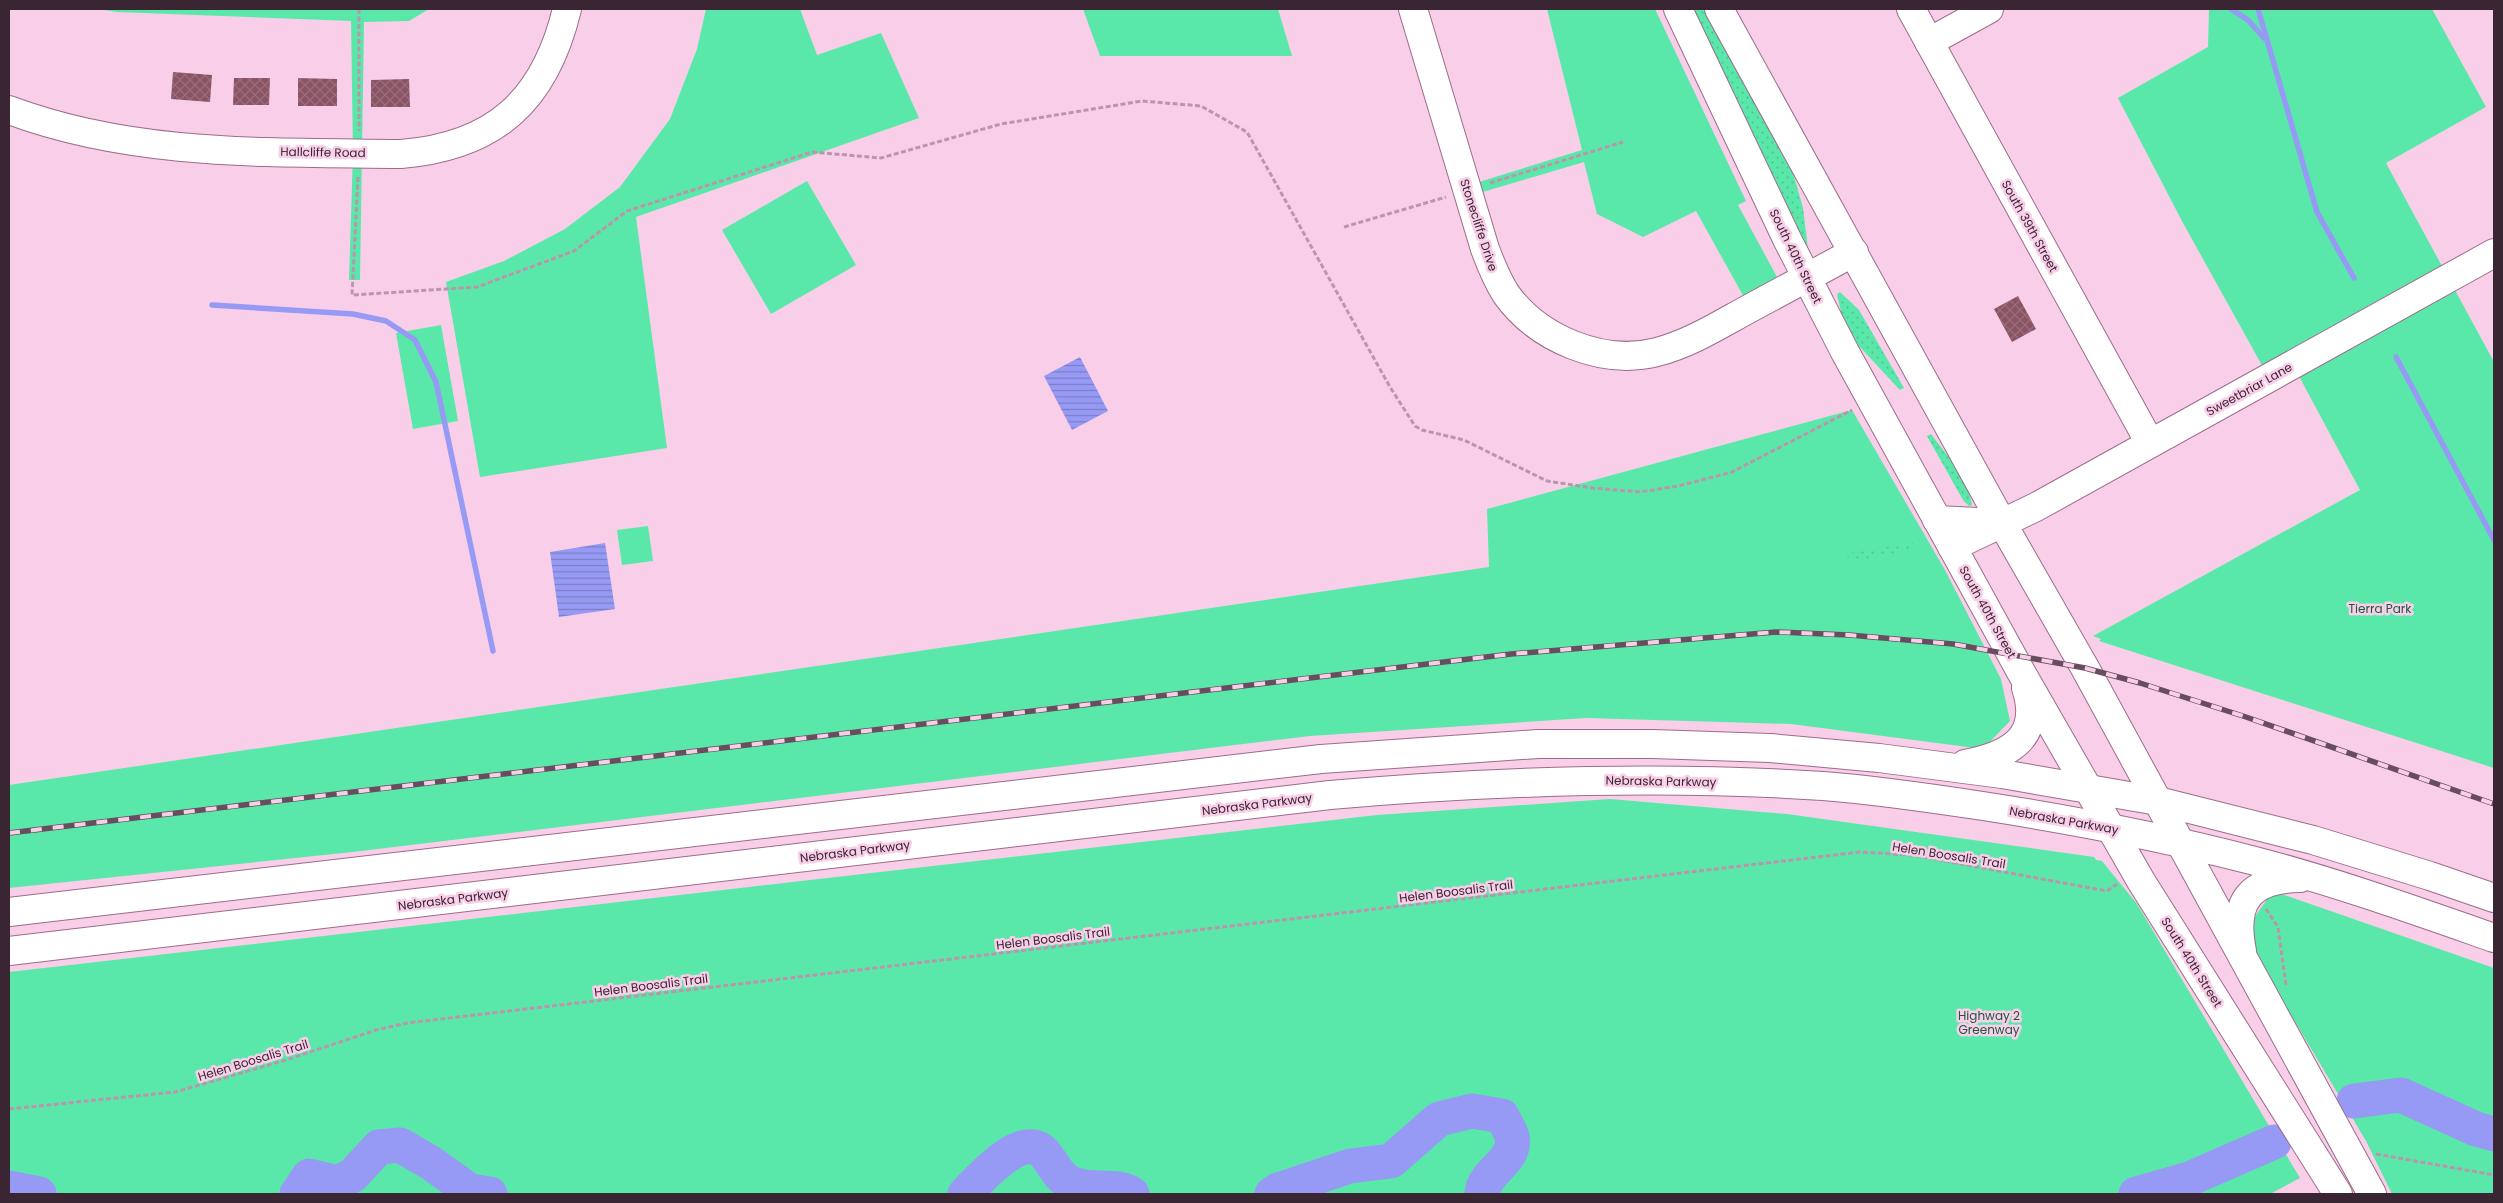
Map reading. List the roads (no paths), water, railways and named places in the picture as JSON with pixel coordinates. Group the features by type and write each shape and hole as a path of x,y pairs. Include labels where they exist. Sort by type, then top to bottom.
{"main road":[{"name":"Hallcliffe Road","path":"9,110 86,133 140,144 202,150 359,153 430,151 460,144 486,131 511,114 532,92 548,67 560,40 567,9"},
{"name":"Stonecliffe Drive","path":"1413,9 1485,250 1494,273 1506,294 1522,312 1540,328 1561,340 1584,349 1608,354 1632,355 1655,352 1695,338 1854,252"},
{"name":"South 40th Street","path":"1678,9 1807,278 1845,352 2021,672 2162,916 2338,1194"},
{"path":"1719,9 2002,523 2158,801 2372,1194"},
{"name":"South 39th Street","path":"1911,9 2150,443"},
{"path":"1929,42 1989,9"},
{"name":"Sweetbriar Lane","path":"1952,546 2036,507 2494,253"},
{"name":"Sweetbriar Lane","path":"1937,520 2002,523"},
{"path":"1943,767 1993,758 2017,743 2028,726 2030,715 2028,694 2021,672"},
{"path":"9,912 1321,759 1538,744 1653,744 1770,748 1943,767 2088,789 2158,801 2313,840 2494,898"},
{"name":"Nebraska Parkway","path":"9,951 1320,796 1413,788 1620,780 1825,786 1944,800 2111,829 2180,842 2363,892 2494,938"},
{"path":"2244,959 2239,924 2244,901 2249,893 2277,879 2313,878"}],"water":[{"path":"1080,357 1108,411 1072,430 1044,376"},
{"path":"605,543 615,609 559,617 550,552"}],"waterway":[{"path":"2231,9 2248,20 2264,38"},
{"path":"2258,9 2317,212 2354,278"},
{"path":"212,305 353,314 386,321 415,340 436,382 493,651"},
{"path":"2396,357 2494,540"},
{"path":"2354,1101 2401,1095 2476,1129 2494,1134"},
{"path":"1272,1194 1278,1190 1350,1166 1391,1161 1439,1119 1472,1111 1502,1116 1512,1137 1510,1153 1488,1179 1482,1194"},
{"path":"2136,1194 2189,1179 2274,1142"},
{"path":"297,1194 309,1176 338,1183 353,1175 379,1147 400,1145 431,1163 470,1191 490,1194"},
{"path":"965,1194 1002,1159 1025,1147 1036,1148 1045,1154 1061,1176 1070,1183 1090,1188 1119,1189 1132,1194"},
{"path":"9,1188 39,1194"}],"railway":[{"path":"9,833 1511,654 1776,632 1849,635 1953,644 2085,668 2140,683 2246,717 2494,804"}],"park label":[{"name":"Tierra Park","path":"2380,608"},
{"name":"Highway 2 Greenway","path":"1989,1022"}]}
